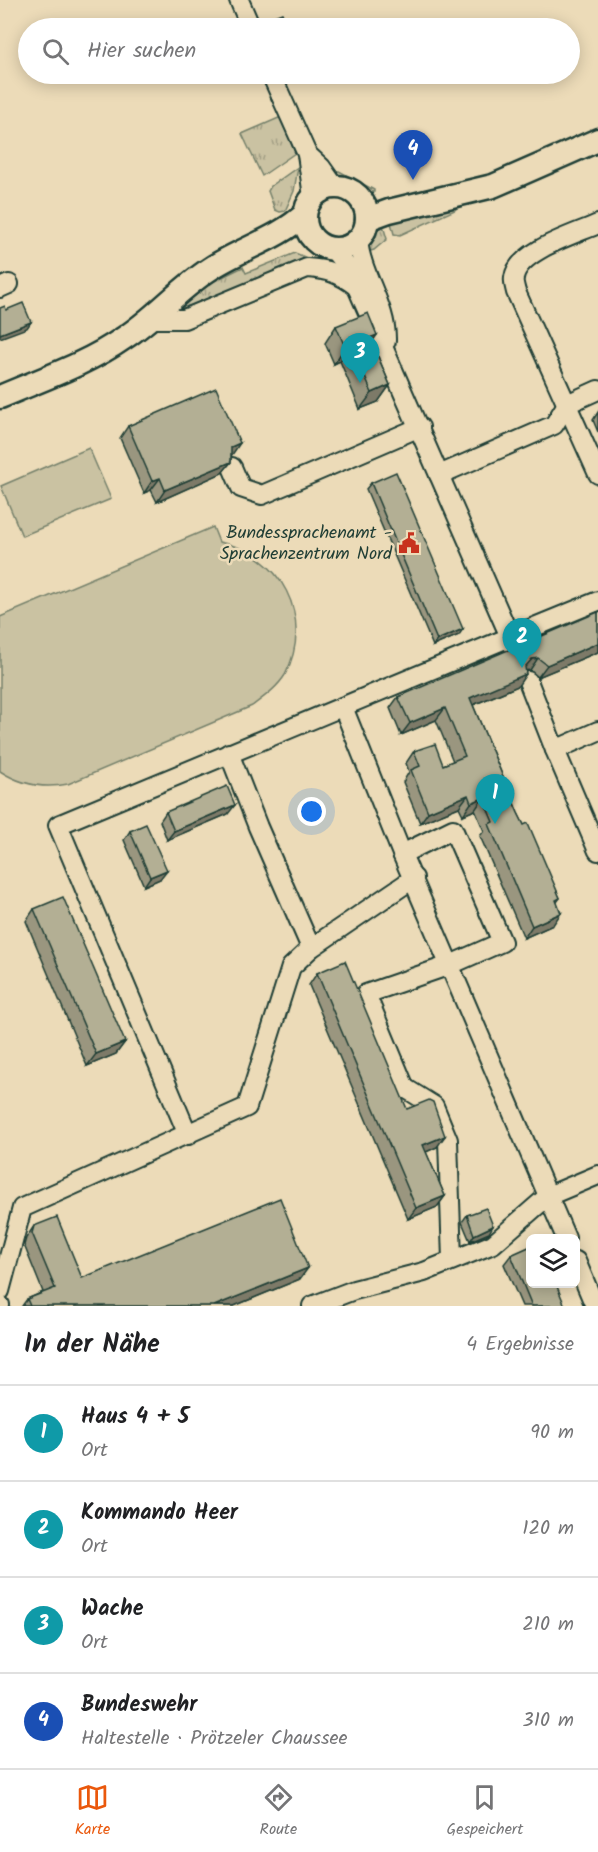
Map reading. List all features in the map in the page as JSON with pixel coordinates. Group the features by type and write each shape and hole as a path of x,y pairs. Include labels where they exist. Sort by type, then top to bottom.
{"main road":[{"path":"172,300 254,258 298,241 346,247 363,230 399,208 493,186 506,178 598,140"},
{"path":"0,397 103,352 172,300 194,279 231,255 288,228 321,190 335,187 348,189 360,198 506,178"},
{"path":"360,198 363,230"},
{"path":"309,206 307,230 323,244"}],"lane":[{"path":"239,0 247,18"},
{"path":"276,84 307,154 309,206"},
{"path":"307,154 321,167 335,187"},
{"path":"598,224 531,254 519,265 514,278 516,292 598,474"},
{"path":"363,230 363,266 387,329 386,352"},
{"path":"323,244 345,261 420,427 517,655"},
{"path":"148,319 184,319 307,268 325,269 341,275 356,286"},
{"path":"440,475 554,425 567,404 598,390"},
{"path":"232,466 241,488 262,495 420,427"},
{"path":"188,1136 58,825 598,601"},
{"path":"528,681 598,850"},
{"path":"343,707 402,854 564,1234"},
{"path":"555,750 598,731"},
{"path":"229,753 258,827 311,948"},
{"path":"402,854 453,830 502,942 450,965 366,994 405,1088 434,1106 448,1140 452,1260"},
{"path":"0,1291 22,1208 188,1136 247,1107 291,967 311,948 414,878"},
{"path":"312,1306 354,1290 424,1272 494,1244 548,1196 598,1175"},
{"path":"580,1271 594,1306"}],"green space":[{"path":"281,117 295,153 262,176 242,134"},
{"path":"298,167 294,191 285,211 275,210 268,191 271,186"},
{"path":"339,171 374,192 364,191 330,172"},
{"path":"467,197 455,210 400,235 394,234 389,215"},
{"path":"381,219 387,239 374,250 364,253 368,237 374,240 376,237 370,233"},
{"path":"295,253 319,263 204,307 169,312 210,283 243,267 246,273"},
{"path":"89,448 111,499 22,536 1,486"},
{"path":"213,527 219,542 241,549 260,559 275,574 286,591 294,611 296,632 293,653 285,675 278,684 252,706 68,784 50,786 32,784 0,771 0,617"}],"building":[{"path":"282,13 284,18 269,18"},
{"path":"23,303 31,322 0,334 0,308 5,306 6,310"},
{"path":"368,313 377,335 370,338 390,385 372,393 351,345 345,347 336,326"},
{"path":"216,388 240,443 231,447 231,462 165,490 160,478 152,481 128,426"},
{"name":"Bundessprachenamt - Sprachenzentrum Nord","path":"396,472 463,629 437,640 371,483"},
{"path":"598,612 598,643 547,665 538,658 532,659 525,667 526,674 470,698 518,813 524,825 528,823 560,898 556,900 561,913 532,926 489,824 493,822 483,798 471,803 468,795 428,812 411,770 420,766 414,751 435,744 443,765 465,756 445,708 410,723 398,697 515,647 523,654 530,653 536,646 535,639"},
{"path":"227,786 235,805 174,831 166,812"},
{"path":"146,824 167,870 150,877 130,831"},
{"path":"63,897 125,1042 96,1054 34,909"},
{"path":"345,961 407,1109 429,1100 433,1102 445,1136 423,1145 445,1196 416,1208 317,973"},
{"path":"280,1198 308,1268 214,1306 30,1306 27,1299 55,1288 32,1233 34,1226 57,1217 82,1278"},
{"path":"486,1208 493,1226 474,1235 467,1215"},
{"path":"526,1248 526,1288 558,1288 565,1306 532,1306 511,1255"}],"place":[{"name":"Bundeswehr","path":"413,180"},
{"name":"Wache","path":"360,383"},
{"name":"Bundessprachenamt - Sprachenzentrum Nord","path":"409,543"},
{"name":"Kommando Heer","path":"522,668"},
{"name":"Haus 4 + 5","path":"495,824"}]}
